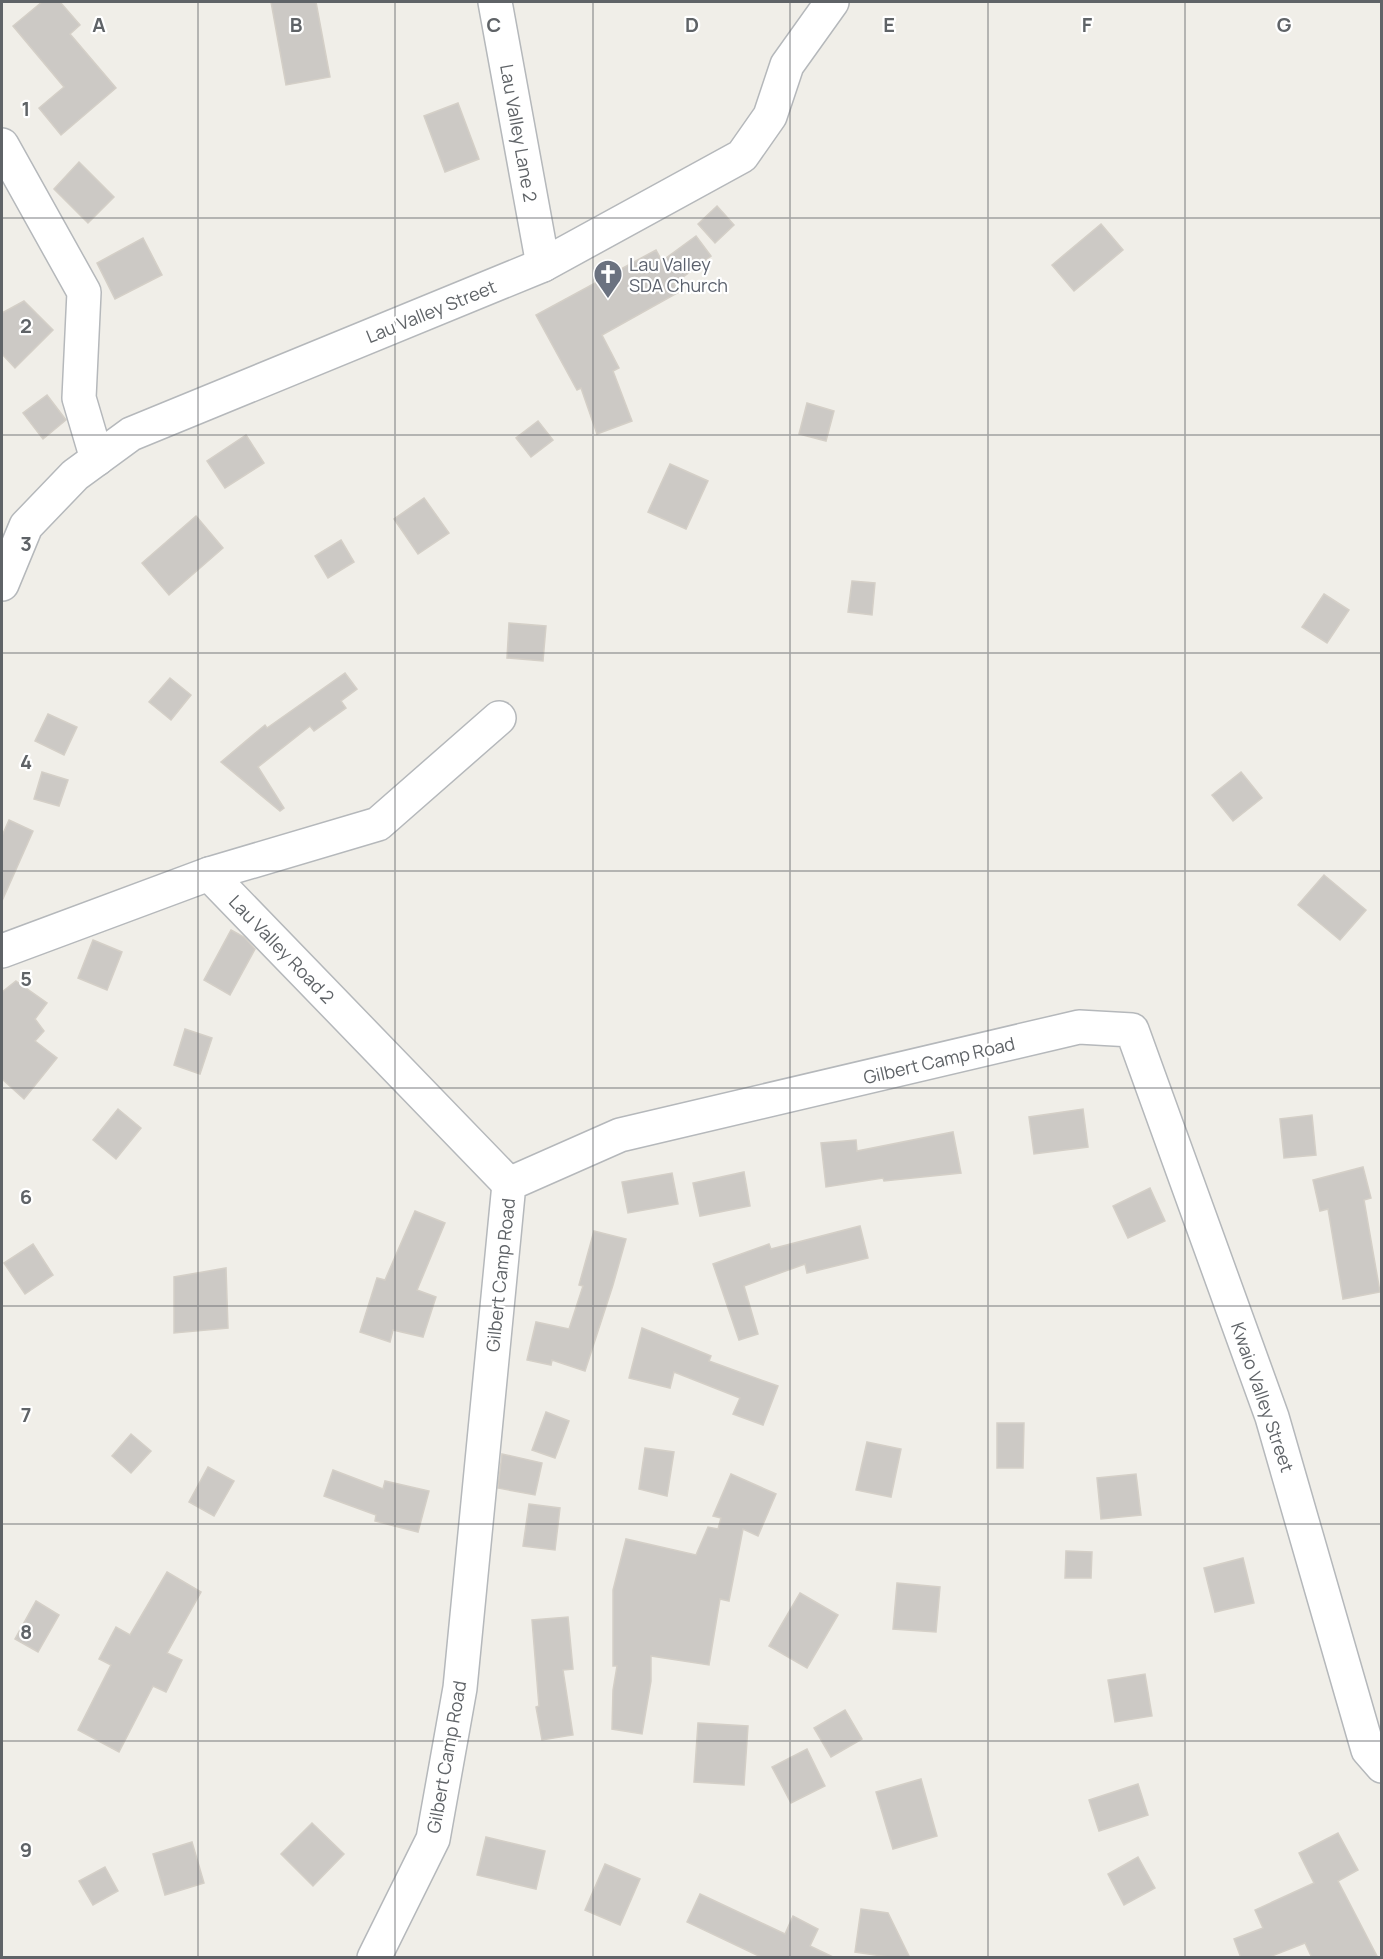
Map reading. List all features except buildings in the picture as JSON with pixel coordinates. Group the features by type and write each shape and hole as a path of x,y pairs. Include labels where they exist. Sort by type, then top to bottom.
{"street":[{"name":"Lau Valley Lane 2","path":"495,2 543,265"},
{"name":"Lau Valley Street","path":"2,584 26,526 75,475 131,434 543,265 742,156 770,116 787,65 832,2"},
{"path":"2,145 84,292 79,398 97,459"},
{"path":"2,951 209,874 378,824 499,718"},
{"name":"Lau Valley Road 2","path":"209,874 509,1184"},
{"name":"Gilbert Camp Road","path":"374,1958 433,1839 460,1688 509,1184 620,1135 1079,1027 1132,1030"},
{"name":"Kwaio Valley Street","path":"1132,1030 1272,1417 1368,1750 1382,1766"}],"place":[{"name":"Lau Valley SDA Church","path":"608,300"}]}
